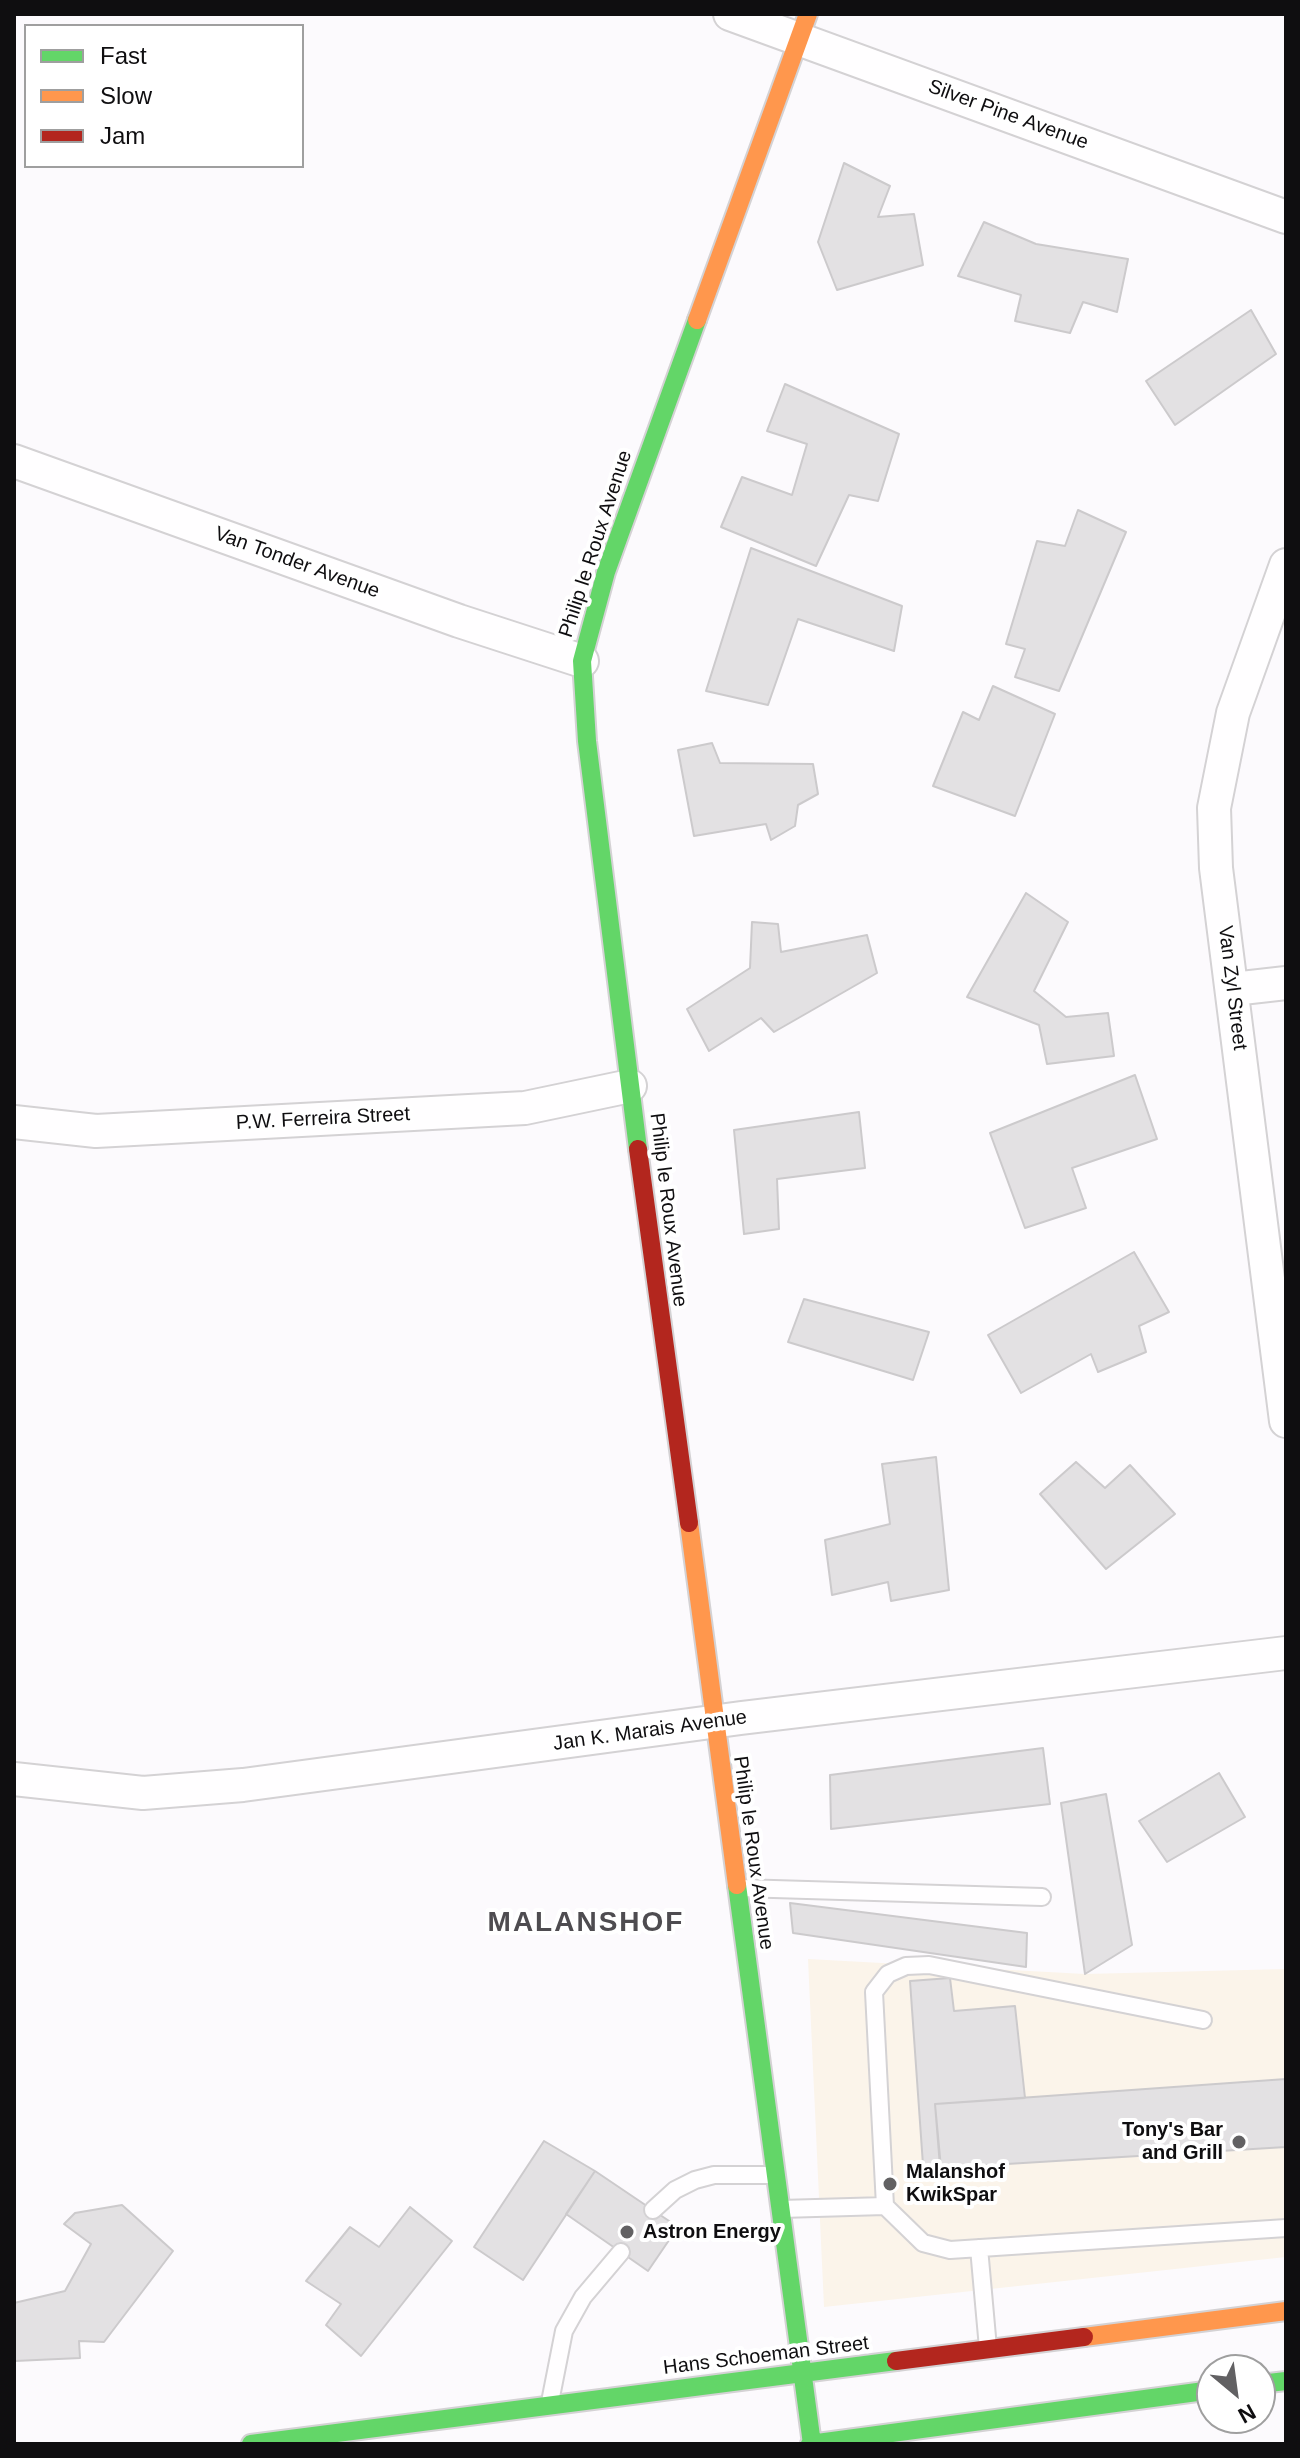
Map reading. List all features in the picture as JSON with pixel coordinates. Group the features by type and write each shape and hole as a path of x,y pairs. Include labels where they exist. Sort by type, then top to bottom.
{"street":[{"name":"Silver Pine Avenue","path":"730,14 803,26 1286,217"},
{"name":"Philip le Roux Avenue","path":"803,26 606,572 582,661 587,741 630,1086 811,2444"},
{"name":"Van Tonder Avenue","path":"14,461 445,616 582,661"},
{"name":"Van Zyl Street","path":"1286,565 1233,713 1214,808 1216,868 1286,1421"},
{"path":"1233,989 1286,983"},
{"name":"P.W. Ferreira Street","path":"14,1122 96,1131 509,1109 630,1086"},
{"name":"Jan K. Marais Avenue","path":"14,1779 143,1793 243,1785 713,1721 1286,1653"},
{"name":"Hans Schoeman Street","path":"251,2444 473,2429 550,2404 1286,2311"},
{"path":"811,2444 1196,2392"}],"lane":[{"path":"736,1888 1042,1897"},
{"path":"1203,2020 929,1965 906,1966 888,1974 874,1992 885,2206 900,2225 923,2243 950,2250 1286,2228"},
{"path":"653,2210 675,2190 714,2175 775,2175"},
{"path":"779,2209 885,2206"},
{"path":"979,2248 988,2350"},
{"path":"550,2404 567,2324 583,2297 621,2252"}],"shaded area":[{"path":"808,1959 1085,1974 1286,1969 1286,2257 824,2307"}],"building":[{"path":"844,163 890,186 878,217 914,214 923,265 837,290 818,242"},
{"path":"984,222 1036,244 1128,259 1117,312 1083,302 1070,333 1015,321 1021,295 958,276"},
{"path":"1251,310 1276,354 1175,425 1146,381"},
{"path":"785,384 899,434 878,501 849,495 816,566 721,527 742,477 792,495 807,444 767,431"},
{"path":"1078,510 1126,532 1059,691 1015,677 1025,649 1006,644 1037,541 1065,546"},
{"path":"751,548 902,606 894,651 798,619 768,705 706,691"},
{"path":"993,686 1055,714 1015,816 933,786 963,712 979,720"},
{"path":"712,743 720,763 813,764 818,794 798,805 795,826 771,840 766,824 694,836 678,750"},
{"path":"1026,893 1068,922 1034,991 1066,1017 1108,1013 1114,1056 1047,1064 1039,1025 967,997"},
{"path":"752,922 778,924 781,952 867,935 877,973 774,1032 761,1018 709,1051 687,1009 750,968"},
{"path":"1135,1075 1157,1139 1072,1168 1086,1208 1025,1228 990,1133"},
{"path":"859,1112 865,1168 777,1179 779,1229 744,1234 734,1130"},
{"path":"1134,1252 1169,1312 1139,1326 1146,1352 1098,1372 1091,1354 1021,1393 988,1335"},
{"path":"804,1299 929,1332 913,1380 788,1342"},
{"path":"936,1457 949,1590 891,1601 888,1582 832,1595 825,1540 890,1524 882,1464"},
{"path":"1076,1462 1105,1488 1130,1465 1175,1514 1106,1569 1040,1494"},
{"path":"1043,1748 1050,1804 831,1829 830,1775"},
{"path":"1219,1773 1245,1817 1167,1862 1139,1821"},
{"path":"1106,1794 1132,1945 1085,1974 1061,1803"},
{"path":"790,1903 1027,1933 1026,1967 793,1933"},
{"path":"950,1978 954,2011 1015,2006 1025,2098 935,2104 941,2179 924,2179 910,1981"},
{"path":"1286,2079 1286,2147 941,2168 935,2104"},
{"path":"544,2141 595,2171 523,2280 474,2247"},
{"path":"595,2171 678,2227 648,2271 566,2214"},
{"path":"122,2205 173,2251 104,2342 79,2341 80,2358 15,2361 14,2303 65,2291 91,2244 64,2224 75,2213"},
{"path":"410,2207 452,2241 361,2356 326,2325 341,2304 306,2281 350,2227 379,2247"}],"traffic: fast":[{"path":"638,1149 587,741 582,661 606,572 697,320"},
{"path":"737,1885 812,2444"},
{"path":"251,2444 896,2361"},
{"path":"1276,2382 1286,2381"},
{"path":"810,2444 1196,2392"}],"traffic: slow":[{"path":"697,320 808,14"},
{"path":"689,1523 737,1885"},
{"path":"1084,2337 1286,2311"}],"traffic: jam":[{"path":"638,1149 689,1523"},
{"path":"896,2361 1084,2337"}],"place":[{"name":"Tony's Bar and Grill","path":"1239,2142"},
{"name":"Malanshof KwikSpar","path":"890,2184"},
{"name":"Astron Energy","path":"627,2232"}],"district":[{"name":"MALANSHOF","path":"586,1923"}]}
